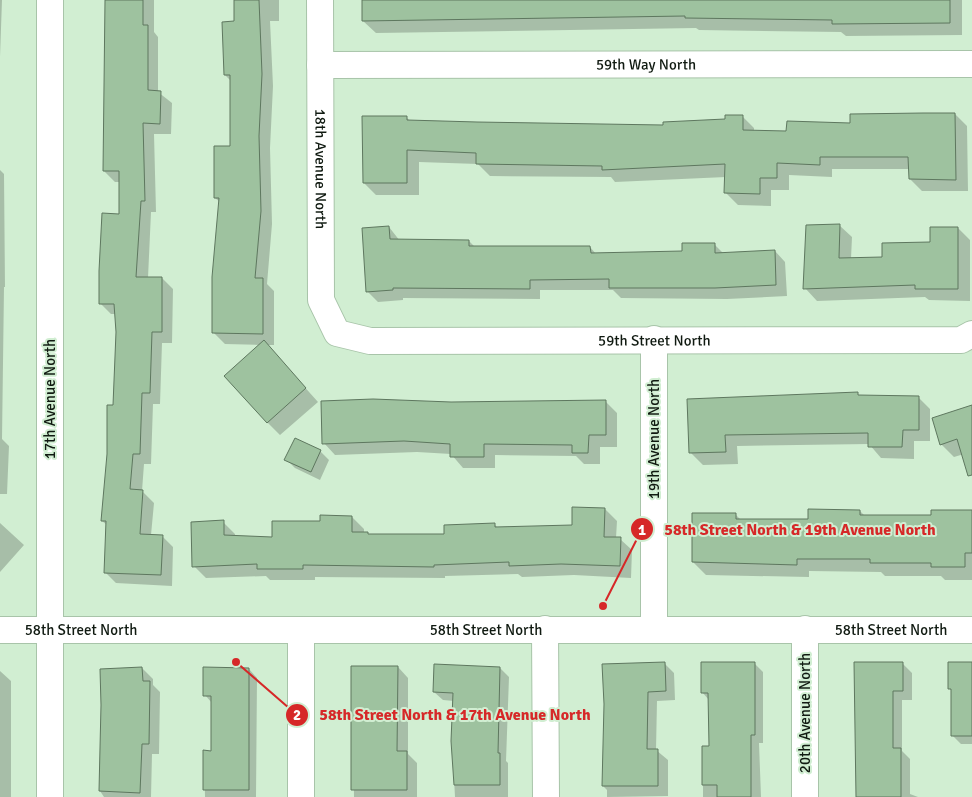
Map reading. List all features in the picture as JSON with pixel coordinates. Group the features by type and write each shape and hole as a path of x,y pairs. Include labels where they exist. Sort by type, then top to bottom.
{"street":[{"name":"17th Avenue North","path":"50,0 50,797"},
{"name":"18th Avenue North","path":"320,0 321,300 337,333"},
{"name":"59th Way North","path":"320,65 972,64"},
{"name":"59th Street North","path":"337,333 370,341 654,339 961,340 972,334"},
{"name":"19th Avenue North","path":"654,339 654,629"},
{"path":"545,629 546,797"},
{"name":"20th Avenue North","path":"805,629 805,797"},
{"name":"58th Street North","path":"0,630 972,630"},
{"path":"301,630 301,797"}],"building":[{"path":"105,0 143,0 143,25 148,25 148,90 161,91 160,124 143,123 145,201 141,201 136,277 162,277 162,332 152,332 150,393 142,393 140,454 133,454 130,489 143,490 140,534 163,535 161,575 104,573 106,521 101,521 107,454 107,405 113,405 116,332 114,304 99,304 99,271 102,213 119,214 119,171 103,171"},
{"path":"234,0 259,0 262,74 259,136 261,211 255,278 263,278 263,334 212,333 212,277 219,198 214,198 214,146 230,146 230,75 224,75 222,22 234,21"},
{"path":"362,0 950,0 950,23 832,24 832,20 685,18 685,16 362,21"},
{"path":"955,113 956,180 909,179 908,157 820,157 820,165 777,163 777,178 760,178 760,194 724,193 725,164 602,170 602,166 476,164 476,153 407,150 407,183 363,183 362,116 407,116 407,120 663,125 663,122 725,119 725,115 743,115 743,130 786,131 787,121 850,123 850,114"},
{"path":"840,224 839,258 882,257 882,243 930,242 930,227 958,227 958,289 915,289 915,285 803,289 806,225"},
{"path":"389,226 390,239 469,240 469,246 590,246 591,253 682,251 682,243 715,243 715,253 775,250 776,285 715,288 609,288 609,279 530,280 530,289 393,288 393,290 366,292 362,228"},
{"path":"264,340 306,388 267,423 224,376"},
{"path":"858,392 858,395 919,396 919,430 903,430 902,447 868,447 868,433 725,435 726,452 689,453 687,399"},
{"path":"373,399 451,402 606,400 606,435 589,435 588,453 572,453 572,445 484,444 484,457 450,457 450,444 404,441 322,444 321,401"},
{"path":"972,405 972,475 968,476 957,439 940,445 932,418"},
{"path":"295,438 321,450 311,472 284,460"},
{"path":"572,507 605,508 604,537 621,537 620,566 561,564 509,566 509,562 434,565 434,567 303,565 303,569 257,569 257,564 192,567 191,522 224,520 224,535 272,537 272,521 320,521 320,515 352,516 352,532 368,532 368,534 444,534 444,525 495,523 495,527 572,525"},
{"path":"808,509 860,510 860,515 931,515 931,510 972,510 972,553 965,553 965,567 931,567 931,563 870,563 870,559 797,559 797,565 692,562 692,513 736,513 736,519 808,519"},
{"path":"665,662 666,691 648,692 647,749 658,749 658,786 602,786 604,704 602,664"},
{"path":"701,662 755,662 755,735 751,735 751,797 717,797 717,785 702,785 702,746 709,746 708,693 701,693"},
{"path":"854,662 903,662 903,691 893,691 893,748 901,748 901,797 856,797"},
{"path":"948,662 972,662 972,736 951,736 951,689 948,689"},
{"path":"434,664 500,667 498,753 500,753 500,785 454,785 451,741 453,693 433,692"},
{"path":"351,666 398,666 397,751 407,751 407,790 351,790"},
{"path":"142,667 143,681 150,681 149,744 142,744 140,793 99,791 100,669"},
{"path":"203,667 249,668 249,790 203,790 203,750 211,751 211,696 203,696"}],"place":[{"name":"58th Street North & 19th Avenue North","path":"603,606"},
{"name":"58th Street North & 17th Avenue North","path":"236,662"}]}
